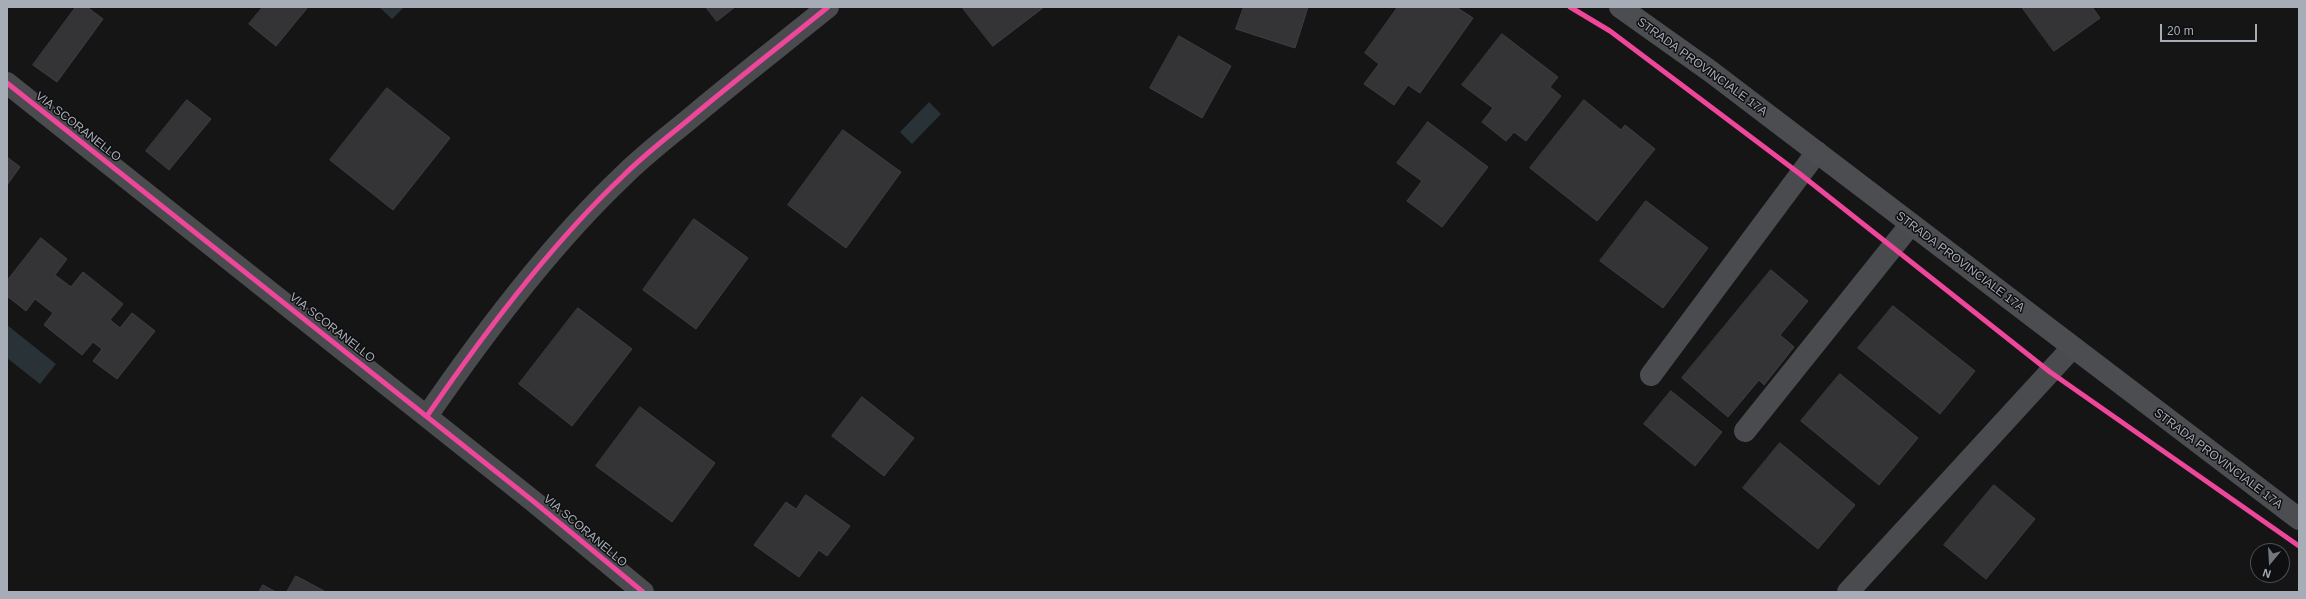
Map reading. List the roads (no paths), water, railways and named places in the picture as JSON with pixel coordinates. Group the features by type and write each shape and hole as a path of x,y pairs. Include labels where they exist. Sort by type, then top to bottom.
{"main road":[{"name":"STRADA PROVINCIALE 17A","path":"1620,7 1710,71 2072,348 2299,519"}],"street":[{"path":"427,416 471,352 582,217 610,188 636,163 729,85 828,7"},
{"name":"VIA SCORANELLO","path":"7,83 427,416 533,501 642,592"},
{"path":"1651,375 1817,152"},
{"path":"1745,431 1911,224"},
{"path":"1848,592 2072,348"}]}
